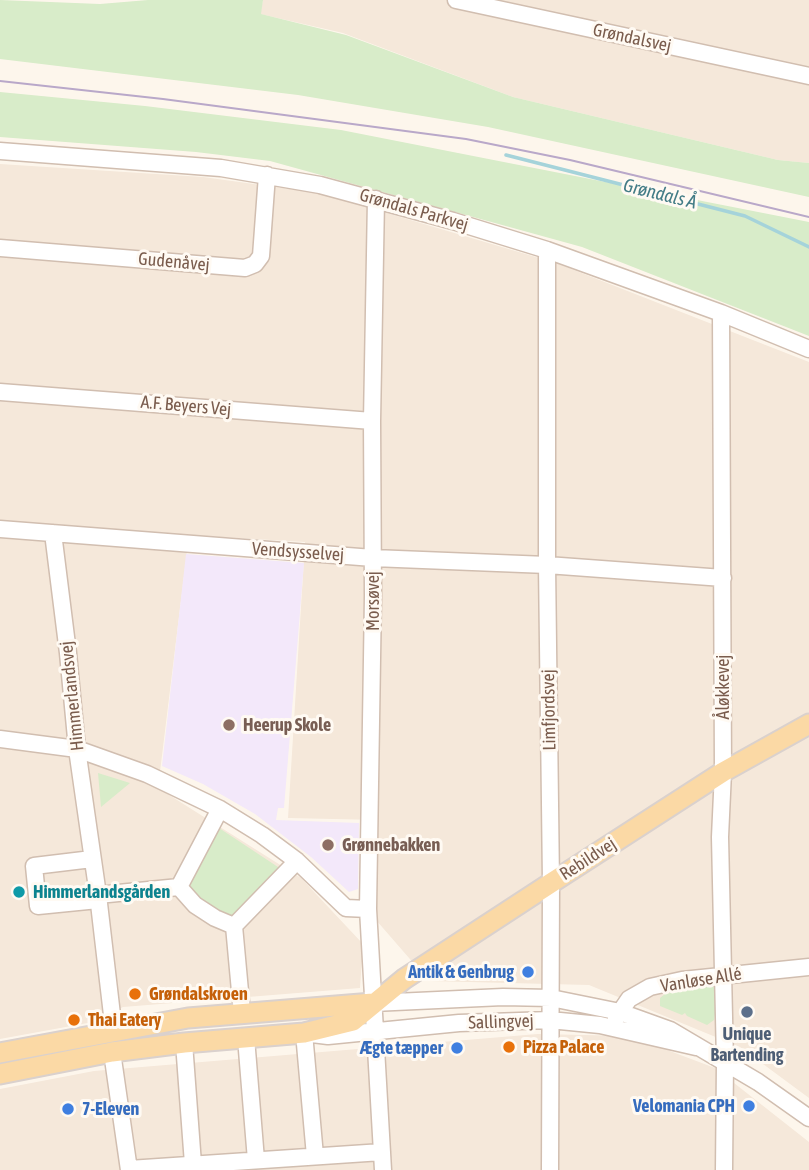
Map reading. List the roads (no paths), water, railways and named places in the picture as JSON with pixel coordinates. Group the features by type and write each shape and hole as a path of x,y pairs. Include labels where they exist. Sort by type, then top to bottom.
{"main road":[{"name":"Rebildvej","path":"373,1003 415,972 723,772 809,724"},
{"name":"Sallingvej","path":"0,1053 188,1018 373,1003"},
{"name":"Sallingvej","path":"0,1074 112,1052 304,1033 353,1021 373,1003"}],"street":[{"name":"Grøndalsvej","path":"456,0 809,76"},
{"name":"Grøndals Parkvej","path":"0,151 221,168 267,175 376,199 547,250 721,313 809,349"},
{"name":"Gudenåvej","path":"0,248 245,268 255,264 261,256 267,175"},
{"name":"Morsøvej","path":"376,199 368,909 383,1170"},
{"name":"Limfjordsvej","path":"547,250 550,1170"},
{"name":"Åløkkevej","path":"721,313 723,772 720,837 725,1062 724,1170"},
{"name":"A.F. Beyers Vej","path":"0,391 372,421"},
{"name":"Vendsysselvej","path":"0,529 373,558 547,565 723,578"},
{"name":"Himmerlandsvej","path":"53,533 77,749 114,1032"},
{"path":"0,739 77,749 147,774 220,809 262,835 297,861 346,908 368,909"},
{"path":"178,887 220,809"},
{"path":"92,859 34,866 38,906 178,887"},
{"path":"242,1013 234,926 297,861"},
{"path":"178,887 195,905 234,926"},
{"name":"Vanløse Allé","path":"612,1027 629,999 650,987 682,980 809,967"},
{"name":"Sallingvej","path":"373,1003 503,997 551,998 620,1012 670,1030 725,1062 809,1118"},
{"name":"Sallingvej","path":"304,1033 328,1036 459,1023 550,1020 612,1027 696,1047"},
{"path":"304,1033 315,1156"},
{"path":"246,1038 256,1160"},
{"path":"184,1043 193,1164"},
{"path":"112,1052 129,1169 382,1152"}],"waterway":[{"name":"Grøndals Å","path":"506,155 745,216 809,247"}],"tram line":[{"path":"0,81 163,99 466,139 570,160 809,217"}],"place":[{"name":"Heerup Skole","path":"229,725"},
{"name":"Grønnebakken","path":"328,845"},
{"name":"Himmerlandsgården","path":"19,892"},
{"name":"Antik & Genbrug","path":"528,972"},
{"name":"Grøndalskroen","path":"135,994"},
{"name":"Unique Bartending","path":"747,1012"},
{"name":"Thai Eatery","path":"74,1020"},
{"name":"Pizza Palace","path":"509,1047"},
{"name":"Ægte tæpper","path":"457,1048"},
{"name":"Velomania CPH","path":"749,1106"},
{"name":"7-Eleven","path":"68,1109"}]}
